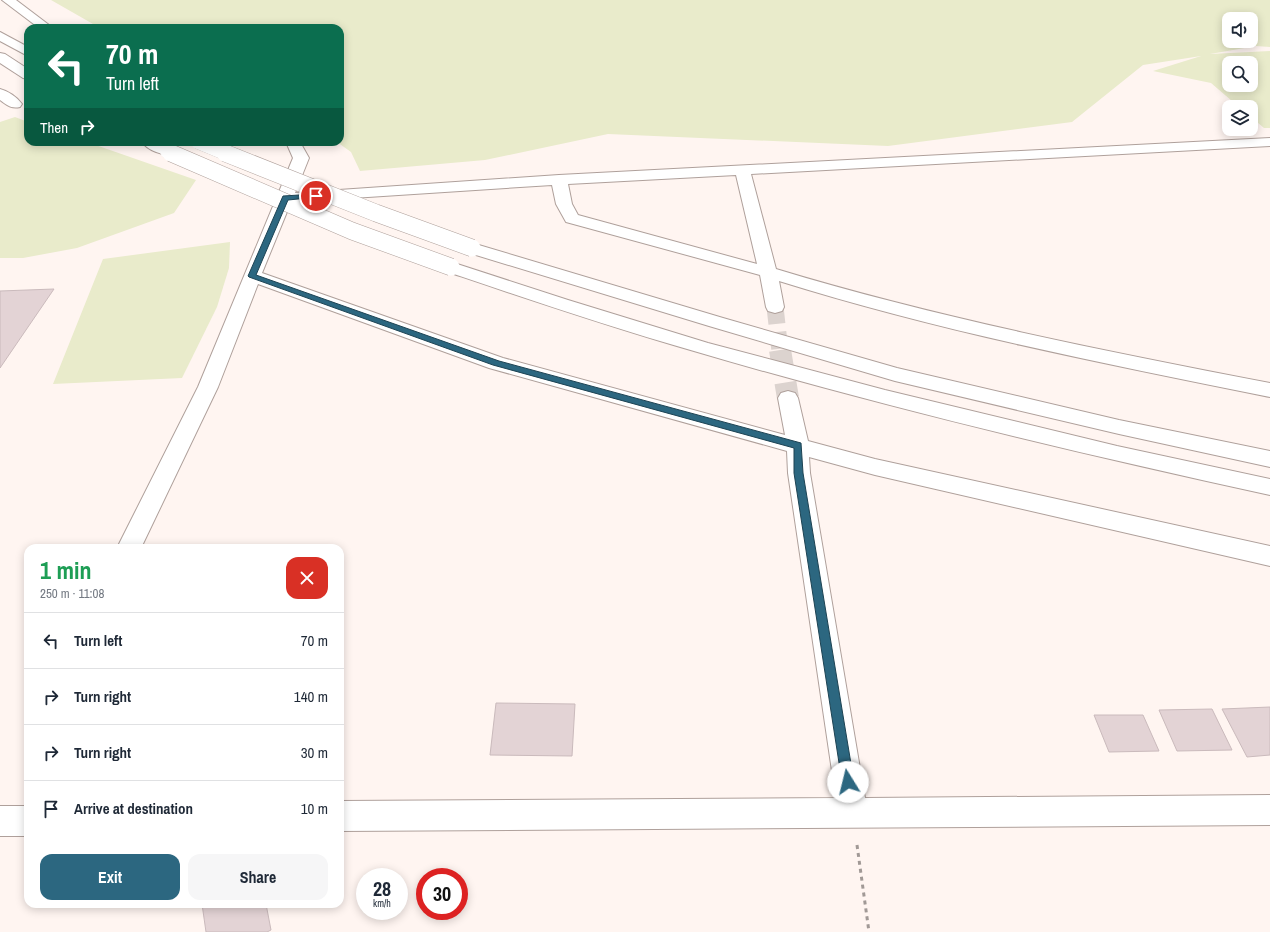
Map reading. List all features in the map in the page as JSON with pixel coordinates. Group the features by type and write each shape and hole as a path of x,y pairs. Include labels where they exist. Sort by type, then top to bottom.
{"main road":[{"path":"8,0 41,24"},
{"path":"0,36 24,50"},
{"path":"0,57 24,72"},
{"path":"0,93 15,104"},
{"path":"285,198 559,180 1270,142"},
{"path":"157,146 352,232 561,304 701,347 885,397 1118,454 1270,487"},
{"path":"208,146 376,213 472,248 701,318 895,374 1119,427 1270,459"},
{"path":"131,544 208,387 301,158 296,146"},
{"path":"742,170 768,272 775,307"},
{"path":"559,180 564,204 572,218 768,272 833,292 953,322 1132,363 1270,390"},
{"path":"252,276 496,363 875,467 1270,556"},
{"path":"788,398 798,446 799,473 853,813"},
{"path":"344,816 1270,810"},
{"path":"0,821 24,821"}],"path":[{"path":"853,813 869,932"}],"green space":[{"path":"51,0 1270,0 1270,47 1258,46 1258,12 1222,12 1222,48 1244,48 1210,54 1270,51 1270,128 1264,128 1258,123 1258,100 1231,100 1211,83 1153,71 1201,56 1143,65 1072,122 888,146 608,134 485,160 360,171 351,152 343,146 344,146 344,24 93,24"},
{"path":"15,117 24,120 24,146 98,146 196,180 174,213 77,248 23,258 0,258 0,122"},
{"path":"230,242 229,268 217,307 182,378 53,384 103,259"}],"building":[{"path":"54,289 0,368 0,291"},
{"path":"496,703 575,704 572,756 490,755"},
{"path":"1270,707 1270,755 1247,757 1222,709"},
{"path":"1212,709 1232,750 1177,751 1159,710"},
{"path":"1094,715 1143,715 1159,751 1109,752"},
{"path":"203,908 267,908 271,930 267,932 206,932"}],"tunnel":[{"path":"775,307 780,351"},
{"path":"780,350 788,398"}],"route":[{"path":"316,196 285,198 252,276 496,363 798,446 799,473 848,782"}]}
